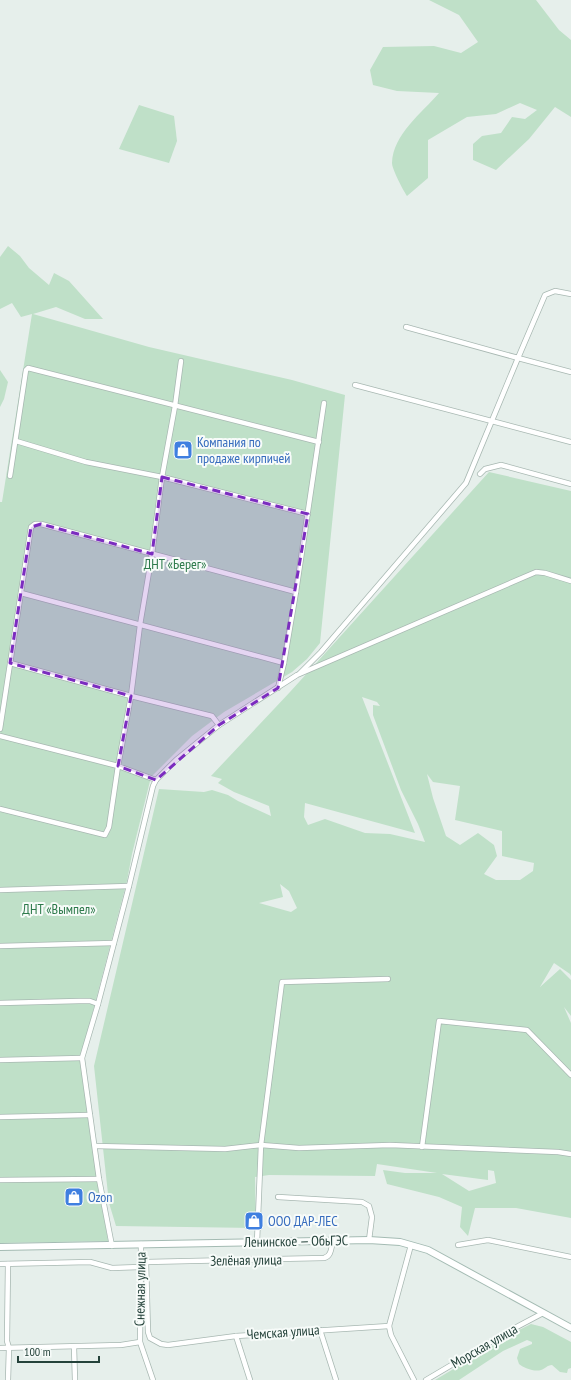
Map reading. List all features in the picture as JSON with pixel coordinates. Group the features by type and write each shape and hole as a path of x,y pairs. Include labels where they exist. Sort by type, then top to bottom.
{"main road":[{"name":"Ленинское — ОбьГЭС","path":"0,1247 112,1246 141,1244 333,1240 400,1242 428,1250 444,1258 571,1328"}],"street":[{"path":"112,1246 99,1179 82,1058 98,1004 129,886 152,786 176,760 219,725 297,675 321,652 466,483 545,295 555,291 571,294"},
{"path":"406,327 571,372"},
{"path":"0,810 105,835 108,827 131,696 162,477 175,406 181,361"},
{"path":"10,476 26,370 28,368 319,442"},
{"path":"355,385 571,442"},
{"path":"278,688 284,663 296,592 324,403"},
{"path":"16,441 86,462 162,477 308,514"},
{"path":"480,474 485,469 501,465 571,484"},
{"path":"0,729 31,527 35,524 41,524 296,592"},
{"path":"297,675 536,572 571,580"},
{"path":"21,593 284,663"},
{"path":"10,663 131,696 212,716 219,725"},
{"path":"0,736 118,766 156,780"},
{"path":"0,890 129,886"},
{"path":"0,946 114,943"},
{"path":"257,1242 261,1145 282,982 388,979"},
{"path":"0,1003 90,1001 98,1004"},
{"path":"422,1147 439,1021 527,1030 571,1076"},
{"path":"0,1060 82,1058"},
{"path":"0,1117 90,1115"},
{"path":"94,1146 226,1149 261,1145 299,1148 390,1145 558,1152 571,1154"},
{"path":"0,1180 99,1179"},
{"path":"278,1197 362,1202 369,1206 372,1217 369,1240"},
{"name":"Зелёная улица","path":"146,1262 327,1258 330,1254 333,1240"},
{"path":"458,1245 488,1240 571,1257"},
{"name":"Снежная улица","path":"141,1244 140,1342 153,1380"},
{"path":"411,1244 389,1326 391,1335 414,1380"},
{"path":"140,1255 146,1262"},
{"path":"0,1264 90,1262 112,1268 140,1267"},
{"name":"Чемская улица","path":"146,1262 148,1332 150,1338 160,1344 177,1344 236,1336 389,1326"},
{"path":"8,1264 8,1380"},
{"name":"Морская улица","path":"426,1380 509,1331 544,1313"},
{"path":"320,1330 336,1380"},
{"path":"236,1336 250,1380"},
{"path":"0,1348 121,1345 140,1342"},
{"path":"74,1347 75,1380"}],"highlighted area":[{"path":"162,477 308,514 278,688 219,725 156,780 118,766 131,696 10,663 31,527 41,524 152,554"}],"green space":[{"path":"429,0 536,0 559,30 571,40 571,117 555,107 529,139 496,170 473,160 473,144 482,136 501,133 512,117 525,119 537,110 520,103 496,114 467,117 428,140 428,178 407,196 392,166 394,152 403,133 439,93 397,91 373,85 370,70 383,47 434,46 461,53 478,42 459,15"},
{"path":"139,105 174,116 177,141 169,163 119,149"},
{"name":"ДНТ «Берег»","path":"8,246 20,256 29,268 49,285 54,273 69,281 103,319 85,319 56,307 33,314 149,347 292,380 345,395 320,643 307,659 292,672 224,712 192,736 151,777 127,881 80,1061 108,1241 0,1243 0,502 2,502 32,314 21,317 12,303 0,309 0,257"},
{"path":"0,370 8,382 4,399 0,407"},
{"path":"489,472 571,491 571,976 554,963 540,987 560,969 571,980 571,1016 564,1007 571,1023 571,1218 516,1208 475,1208 468,1236 460,1227 462,1207 439,1197 387,1184 383,1170 405,1173 437,1173 377,1164 375,1176 269,1175 255,1177 256,1228 116,1226 109,1203 94,1066 159,789 204,792 212,790 228,795 271,816 269,806 234,792 218,783 222,779 211,776 290,692","holes":["362,697 377,702 380,706 373,705 373,715 401,790 425,842 390,834 365,833 325,819 308,825 304,817 305,803 415,833","427,774 433,782 460,786 455,820 502,831 502,856 534,863 533,871 520,880 496,880 484,874 497,856 494,845 478,833 460,845 446,836 433,798","280,884 289,891 297,908 291,912 259,903 283,897","488,1170 494,1171 496,1183 469,1191 442,1174 488,1180"]},
{"path":"531,1324 543,1327 571,1342 571,1368 568,1369 567,1373 560,1372 552,1365 541,1370 532,1370 519,1364 517,1358 520,1349 532,1344 532,1342 527,1340 503,1351 459,1380 435,1380 519,1330"}],"place":[{"name":"Компания по продаже кирпичей","path":"183,450"},
{"name":"Ozon","path":"74,1197"},
{"name":"ООО ДАР-ЛЕС","path":"254,1221"}],"park label":[{"name":"ДНТ «Вымпел»","path":"59,909"}]}
